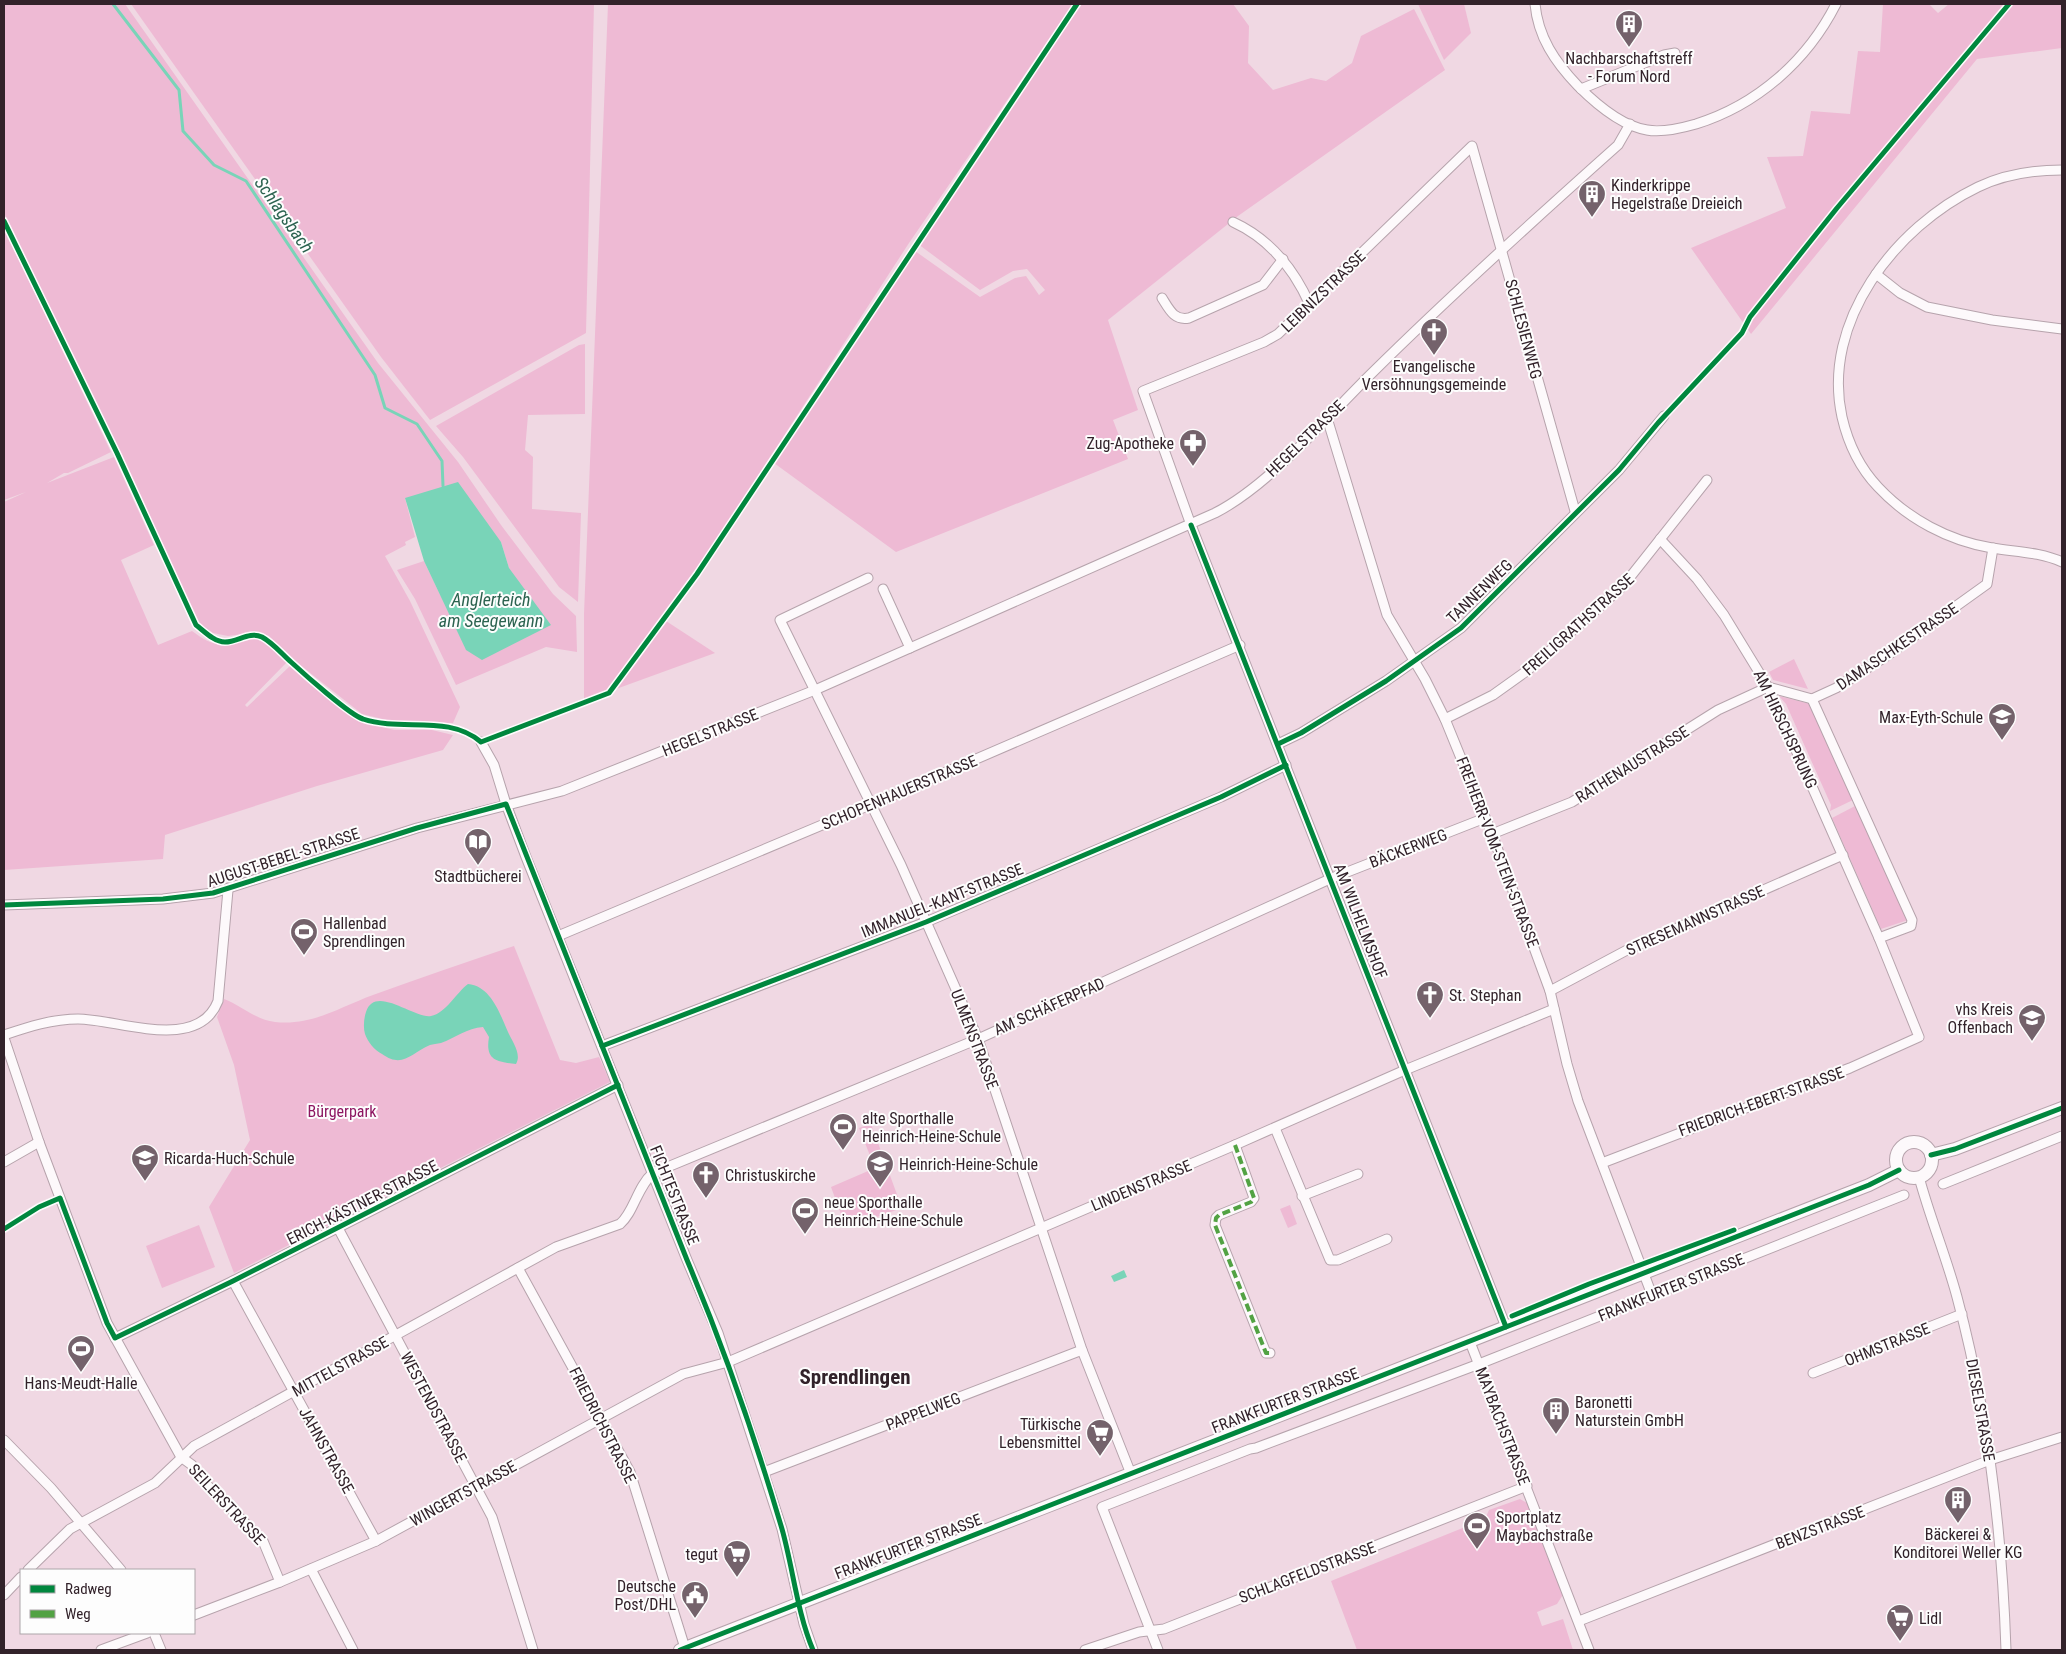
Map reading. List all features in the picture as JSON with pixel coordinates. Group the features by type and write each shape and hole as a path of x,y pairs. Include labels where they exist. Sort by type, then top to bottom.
{"street":[{"path":"1535,4 1539,24 1550,53 1556,62 1592,98 1630,124 1648,130 1682,127 1723,114 1741,104 1780,77 1800,57 1828,20 1836,4"},
{"path":"1581,89 1664,55 1675,53"},
{"name":"HEGELSTRASSE","path":"506,804 562,791 815,690 1191,525 1235,502 1280,464 1502,250 1618,145 1630,124"},
{"name":"SCHLESIENWEG","path":"1472,146 1576,512"},
{"name":"LEIBNIZSTRASSE","path":"1143,391 1274,338 1472,146"},
{"path":"2062,170 2013,174 1977,187 1917,230 1876,274 1851,317 1839,356 1837,376 1839,398 1850,444 1869,477 1900,507 1946,535 1994,548 2039,555 2062,562"},
{"path":"1233,222 1265,242 1282,260 1298,281 1310,305"},
{"path":"1162,298 1178,318 1189,318 1262,285 1282,260"},
{"path":"1876,274 1900,294 1927,307 1978,317 2062,328"},
{"name":"AM WILHELMSHOF","path":"1143,391 1191,525 1332,878 1506,1327"},
{"name":"TANNENWEG","path":"1278,744 1337,712 1415,661 1461,628 1624,464 1664,416"},
{"name":"FREIHERR-VOM-STEIN-STRASSE","path":"1327,418 1386,615 1415,661 1446,719 1492,834 1550,991 1572,1082 1652,1295"},
{"name":"FREILIGRATHSTRASSE","path":"1446,719 1493,695 1528,670 1623,586 1707,480"},
{"name":"AM HIRSCHSPRUNG","path":"1660,539 1697,579 1724,615 1768,687 1879,938 1919,1037"},
{"name":"DAMASCHKESTRASSE","path":"1812,699 1836,688 1888,655 1987,584 1994,548"},
{"name":"ULMENSTRASSE","path":"868,578 780,620 872,804 978,1039 1082,1350 1131,1474"},
{"path":"883,589 910,648"},
{"name":"SCHOPENHAUERSTRASSE","path":"558,936 872,804 1240,645"},
{"path":"1768,687 1812,699 1912,920 1911,926 1879,938"},
{"name":"RATHENAUSTRASSE","path":"1492,834 1572,802 1718,710 1768,687"},
{"name":"FICHTESTRASSE","path":"481,742 494,765 506,804 728,1362 782,1529 804,1624 813,1650"},
{"name":"IMMANUEL-KANT-STRASSE","path":"602,1046 926,922 1221,797 1286,765"},
{"name":"AUGUST-BEBEL-STRASSE","path":"4,905 196,897 228,890 310,861 408,830 506,804"},
{"name":"BÄCKERWEG","path":"1332,878 1485,818"},
{"name":"STRESEMANNSTRASSE","path":"1550,991 1627,950 1843,855"},
{"name":"AM SCHÄFERPFAD","path":"653,1173 978,1039 1332,878"},
{"path":"4,1036 38,1024 65,1020 87,1019 161,1030 190,1027 203,1021 215,1010 218,1001 228,890"},
{"name":"LINDENSTRASSE","path":"728,1362 1275,1128 1405,1070 1554,1009"},
{"name":"SEILERSTRASSE","path":"4,1036 39,1142 107,1323 181,1457 192,1465 203,1481 263,1541 280,1582"},
{"name":"FRIEDRICH-EBERT-STRASSE","path":"1602,1163 1842,1072 1919,1037"},
{"name":"ERICH-KÄSTNER-STRASSE","path":"115,1338 234,1281 618,1085"},
{"path":"1931,1155 1955,1149 2062,1108"},
{"path":"1275,1128 1330,1260 1338,1260 1387,1239"},
{"path":"1943,1184 2062,1136"},
{"path":"4,1162 39,1142"},
{"path":"1912,1142 1924,1146 1931,1155 1928,1170 1919,1177 1906,1177 1898,1170 1896,1158 1901,1148 1906,1144 1912,1142"},
{"path":"1235,1145 1254,1198 1251,1202 1219,1215 1216,1218 1215,1225 1266,1353 1270,1353"},
{"name":"FRANKFURTER STRASSE","path":"683,1649 699,1647 800,1602 1645,1274 1870,1185 1898,1170"},
{"name":"MITTELSTRASSE","path":"29,1569 66,1532 81,1522 155,1483 181,1457 199,1444 564,1243 620,1224 625,1219 637,1193 653,1173"},
{"path":"1302,1196 1358,1174"},
{"name":"DIESELSTRASSE","path":"1919,1177 1962,1314 1982,1405 2000,1532 2006,1650"},
{"name":"FRANKFURTER STRASSE","path":"1151,1632 1102,1507 1248,1450 1479,1364 1904,1195"},
{"name":"WESTENDSTRASSE","path":"338,1228 397,1335 495,1524 533,1650"},
{"name":"FRIEDRICHSTRASSE","path":"518,1268 602,1417 634,1481 683,1649"},
{"name":"JAHNSTRASSE","path":"234,1281 376,1541"},
{"name":"OHMSTRASSE","path":"1813,1373 1962,1314"},
{"name":"MAYBACHSTRASSE","path":"1470,1342 1589,1650"},
{"name":"PAPPELWEG","path":"764,1472 1082,1350"},
{"name":"WINGERTSTRASSE","path":"195,1615 280,1582 376,1541 683,1374 728,1362"},
{"name":"BENZSTRASSE","path":"1579,1621 1990,1460 2062,1437"},
{"path":"4,1440 81,1522 120,1569"},
{"name":"SCHLAGFELDSTRASSE","path":"1085,1650 1139,1632 1164,1629 1527,1486"},
{"path":"310,1569 354,1650"},
{"path":"4,1595 20,1578"},
{"path":"1151,1632 1158,1650"},
{"path":"101,1650 144,1634"},
{"path":"154,1634 161,1650"}],"green space":[{"path":"4,4 125,4 378,363 458,462 501,525 553,594 576,616 577,652 546,647 456,685 415,599 397,570 424,561 466,649 509,568 501,542 405,498 415,537 405,542 406,545 385,556 410,601 460,707 453,723 395,722 362,714 295,661 269,636 258,632 228,636 213,633 199,624 4,213"},
{"path":"131,4 594,4 586,333 430,420 381,357"},
{"path":"608,4 1073,4 909,243 709,551 607,692 584,701 584,614"},
{"path":"1082,4 1233,4 1249,26 1248,63 1273,90 1311,78 1326,81 1352,63 1361,36 1414,9 1445,70 1238,216 1108,320 1138,410 1113,420 1128,459 896,552 774,463 915,251 980,297 1015,278 1026,276 1039,295 1045,290 1027,269 1013,271 980,290 918,244"},
{"path":"1418,4 1464,4 1471,33 1444,60"},
{"path":"1883,4 1929,4 1938,13 1949,4 2062,4 2062,48 1977,59 1751,334 1691,248 1786,208 1767,157 1803,156 1811,111 1850,114 1858,51 1880,52"},
{"path":"4,229 111,452 68,473 64,473 47,483 114,457 154,545 121,560 158,645 192,631 207,641 222,645 251,638 258,639 268,643 287,662 245,705 247,707 291,665 358,721 394,730 432,730 453,735 443,750 317,786 165,835 163,859 4,870 4,502 26,492 4,500"},
{"path":"585,344 585,414 528,415 525,450 533,457 532,509 581,513 578,602 559,587 463,457 436,426 579,345"},
{"path":"666,621 715,653 616,689"},
{"path":"1794,659 1808,689 1773,680 1769,672"},
{"path":"1779,696 1810,704 1853,800 1830,811 1831,805 1786,704"},
{"path":"1855,806 1908,920 1881,929 1832,818"},
{"name":"Bürgerpark","path":"514,946 560,1060 576,1063 599,1057 610,1082 234,1273 209,1207 250,1140 234,1065 217,1017 224,999 254,1015 275,1022 301,1021 326,1014 373,995"},
{"path":"871,1124 902,1208 846,1228 831,1187 875,1168 859,1128"},
{"path":"1290,1205 1297,1224 1288,1228 1280,1209"},
{"path":"199,1225 215,1267 162,1288 146,1246"},
{"name":"Sportplatz Maybachstraße","path":"1520,1499 1527,1503 1564,1593 1557,1604 1537,1612 1542,1626 1563,1619 1573,1650 1357,1650 1331,1581 1485,1519 1489,1510"}],"water":[{"name":"Anglerteich am Seegewann","path":"458,482 501,542 509,568 551,625 482,660 466,650 424,561 405,498"},
{"path":"468,984 483,990 494,1002 516,1048 518,1060 516,1064 498,1061 493,1058 489,1051 489,1037 483,1027 466,1031 441,1043 430,1045 401,1060 389,1058 379,1052 368,1040 364,1031 364,1023 366,1012 371,1004 378,1001 386,1002 424,1016 431,1016 446,1007"},
{"path":"1124,1270 1127,1277 1114,1282 1111,1276"}],"waterway":[{"name":"Schlagsbach","path":"113,4 179,90 183,131 214,165 246,181 375,375 385,408 417,424 442,461 443,486"}],"marked path":[{"path":"1235,1145 1254,1198 1251,1202 1219,1215 1216,1218 1215,1225 1266,1353 1270,1353"}],"cycle path":[{"path":"4,221 117,453 196,625 209,636 221,642 230,642 253,635 262,637 274,645 327,694 363,719 378,723 454,728 481,742 609,693 697,574 1077,4"},
{"path":"1278,744 1301,733 1386,681 1461,628 1619,470 1658,423 1742,333 1750,317 1837,208 2009,4"},
{"path":"1191,525 1506,1327"},
{"path":"602,1046 926,922 1221,797 1286,765"},
{"path":"4,905 163,899 213,893 417,828 506,804 726,1360 750,1427 782,1529 803,1621 813,1650"},
{"path":"4,1229 39,1207 60,1198 107,1323 115,1338 233,1281 618,1085"},
{"path":"1931,1155 1955,1149 2062,1108"},
{"path":"680,1650 1721,1244 1869,1185 1899,1170"},
{"path":"1512,1316 1589,1284 1734,1230"}],"place":[{"name":"Nachbarschaftstreff - Forum Nord","path":"1629,48"},
{"name":"Kinderkrippe Hegelstraße Dreieich","path":"1592,218"},
{"name":"Evangelische Versöhnungsgemeinde","path":"1434,356"},
{"name":"Zug-Apotheke","path":"1193,467"},
{"name":"Max-Eyth-Schule","path":"2002,741"},
{"name":"Stadtbücherei","path":"478,866"},
{"name":"Hallenbad Sprendlingen","path":"304,956"},
{"name":"St. Stephan","path":"1430,1019"},
{"name":"vhs Kreis Offenbach","path":"2032,1042"},
{"name":"alte Sporthalle Heinrich-Heine-Schule","path":"843,1151"},
{"name":"Ricarda-Huch-Schule","path":"145,1182"},
{"name":"Heinrich-Heine-Schule","path":"880,1188"},
{"name":"Christuskirche","path":"706,1199"},
{"name":"neue Sporthalle Heinrich-Heine-Schule","path":"805,1235"},
{"name":"Hans-Meudt-Halle","path":"81,1373"},
{"name":"Baronetti Naturstein GmbH","path":"1556,1435"},
{"name":"Türkische Lebensmittel","path":"1100,1457"},
{"name":"Bäckerei & Konditorei Weller KG","path":"1958,1524"},
{"name":"Sportplatz Maybachstraße","path":"1477,1550"},
{"name":"tegut","path":"737,1578"},
{"name":"Deutsche Post/DHL","path":"695,1619"},
{"name":"Lidl","path":"1900,1642"}],"district":[{"name":"Sprendlingen","path":"855,1377"}]}
